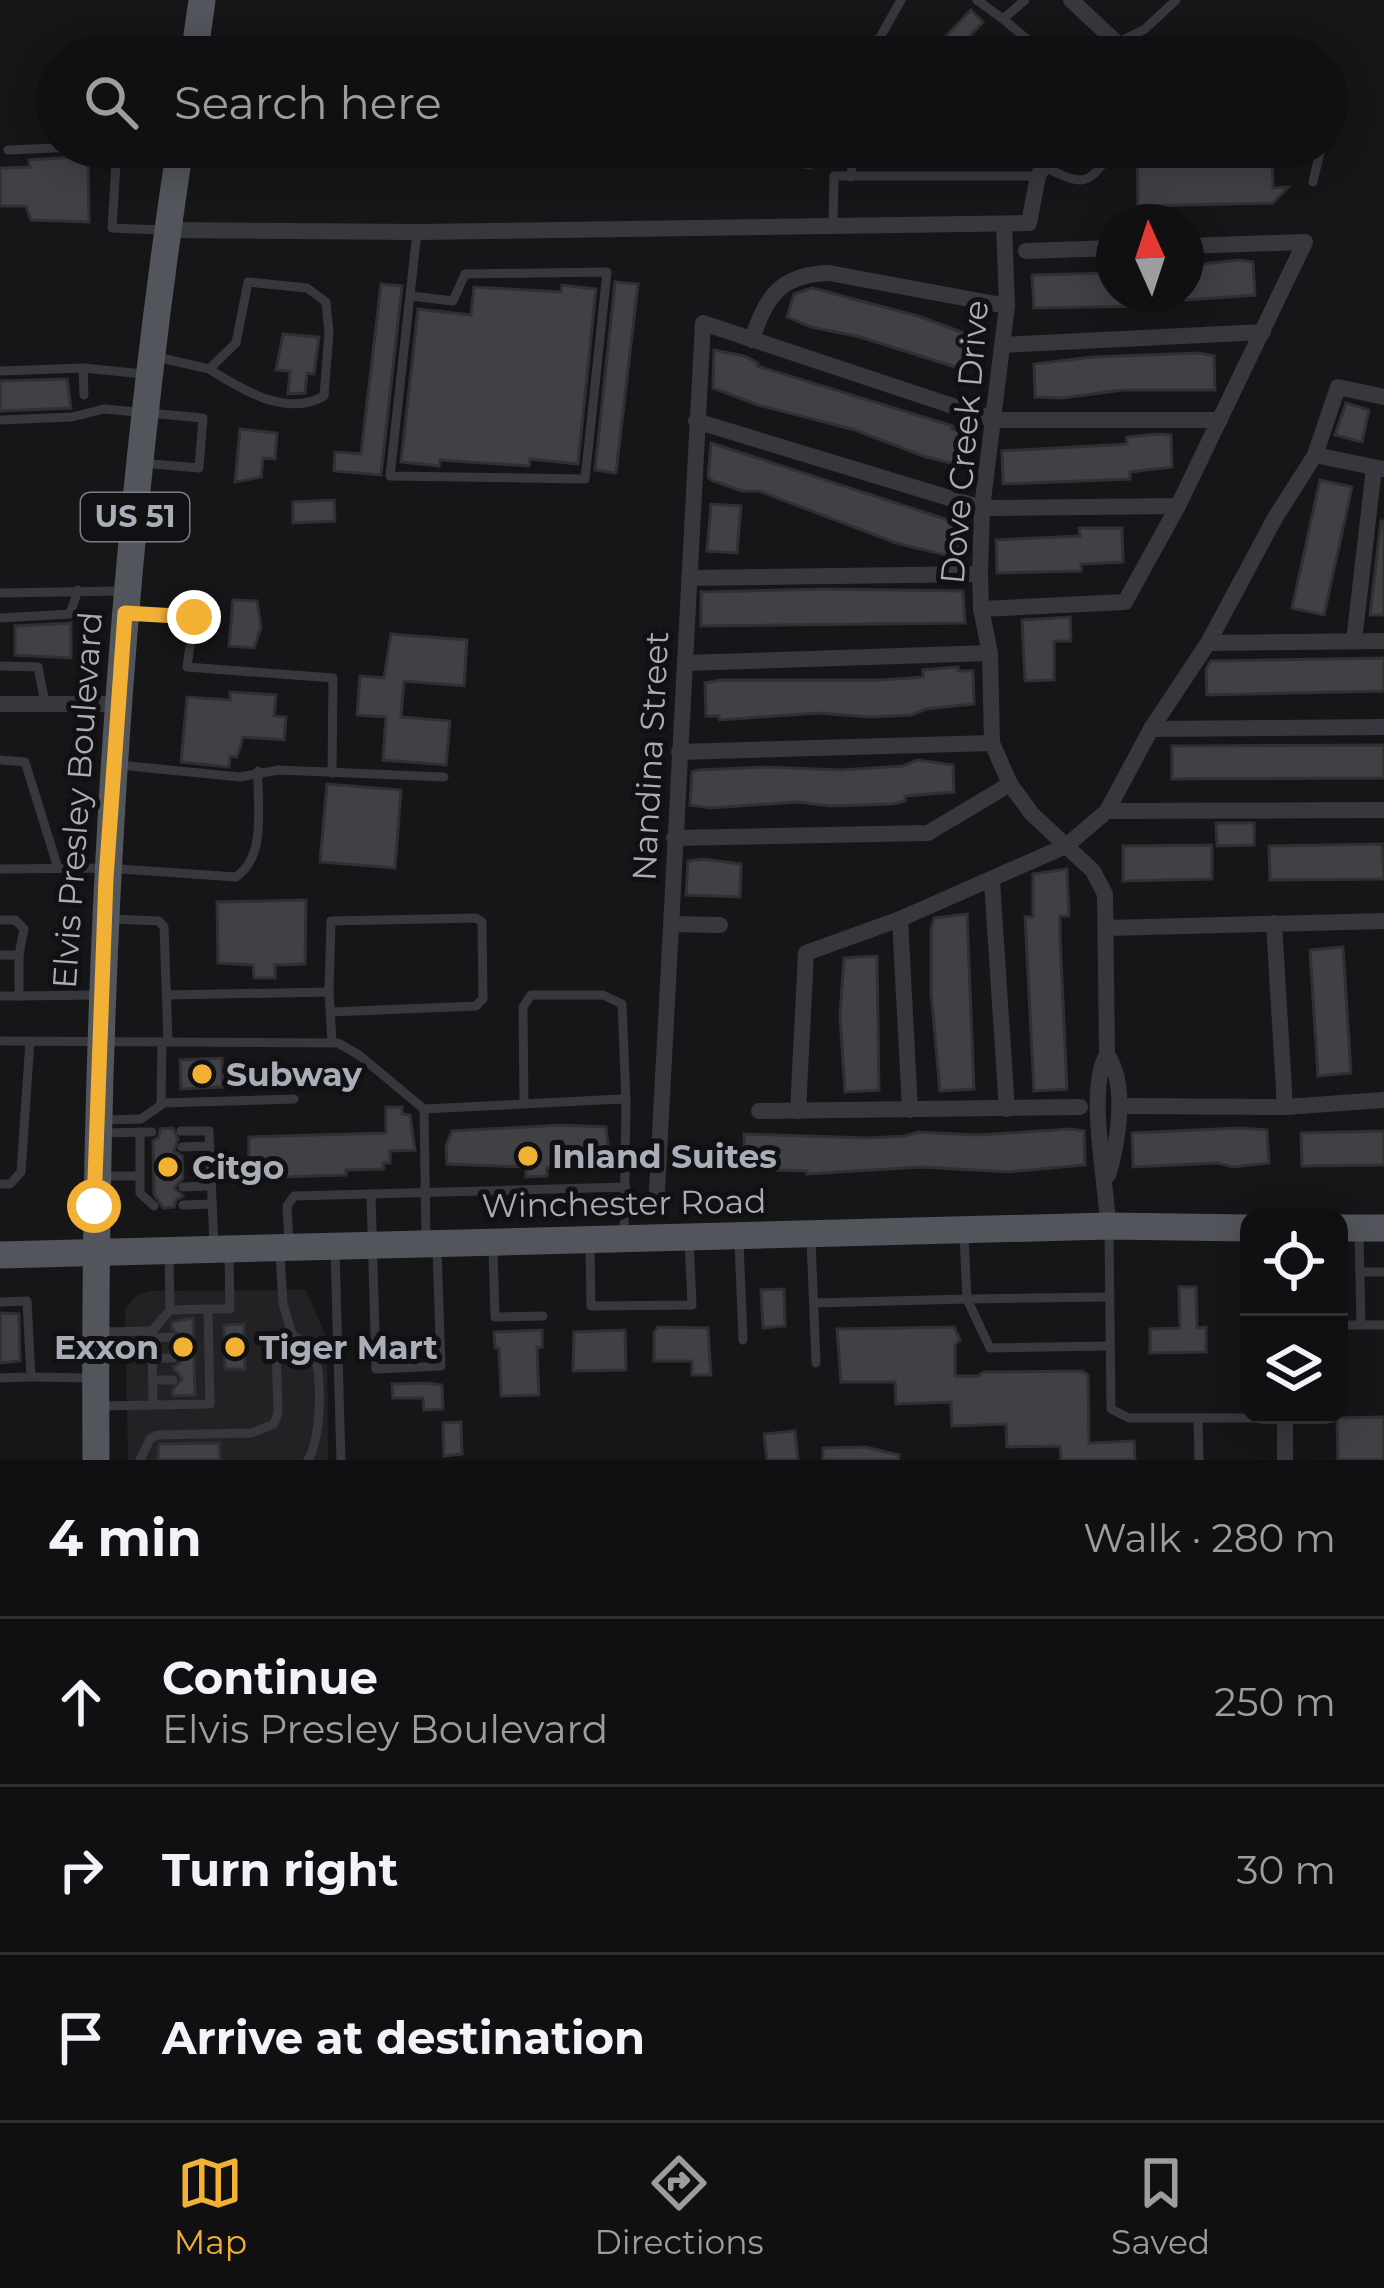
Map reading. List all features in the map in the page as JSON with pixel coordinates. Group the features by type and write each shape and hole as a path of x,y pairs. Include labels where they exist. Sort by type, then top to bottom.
{"main road":[{"path":"197,36 202,0"},
{"name":"Elvis Presley Boulevard","path":"96,1460 95,1176 106,868 140,463 177,168"},
{"name":"Winchester Road","path":"0,1255 1108,1226 1240,1228"}],"street":[{"path":"1071,0 1106,36"},
{"path":"168,230 417,232 1029,223 1042,168"},
{"name":"Dove Creek Drive","path":"1004,224 1007,306 982,508 980,574 990,653 992,743 1010,784 1031,814 1102,882 1107,928 1107,1055 1117,1068 1106,1107 1118,1144 1107,1179 1108,1226"},
{"path":"981,609 1125,602 1178,506 1305,242 1204,245"},
{"path":"1026,251 1096,249"},
{"path":"1007,306 811,273 772,294 761,309 752,340 995,420 1220,420"},
{"name":"Nandina Street","path":"657,1191 703,323 752,340"},
{"path":"1004,345 1263,332"},
{"path":"799,1111 806,953 992,881 1066,846 1107,811 1315,455 1338,387 1384,397"},
{"path":"697,421 982,508 1178,506"},
{"path":"1315,455 1379,469 1354,641"},
{"path":"689,578 980,574"},
{"path":"1208,643 1384,641"},
{"path":"685,663 990,653"},
{"path":"0,704 118,704"},
{"path":"1151,729 1384,727"},
{"path":"679,752 992,743"},
{"path":"674,838 928,833 1010,784"},
{"path":"1107,811 1384,810"},
{"path":"992,881 1007,1109"},
{"path":"900,919 910,1110"},
{"path":"1107,928 1384,921"},
{"path":"1274,923 1285,1107"},
{"path":"671,924 720,925"},
{"path":"759,1112 1285,1107 1384,1100"},
{"path":"1285,1424 1285,1460"}],"lane":[{"path":"881,36 901,0"},
{"path":"977,0 1023,36"},
{"path":"1003,19 1025,0"},
{"path":"1136,36 1176,0"},
{"path":"8,150 36,149"},
{"path":"116,168 112,228 168,230"},
{"path":"851,177 852,168"},
{"path":"833,227 834,176 1040,171 1086,182 1100,168"},
{"path":"1313,182 1316,168"},
{"path":"411,296 453,301 465,274 607,272 585,479 390,476 417,232"},
{"path":"0,371 151,365 209,369 259,399 310,404 323,396 329,333 326,302 307,288 248,282 236,343 209,369"},
{"path":"83,368 84,395"},
{"path":"0,420 73,417 104,410 203,418 199,468 140,463"},
{"path":"0,617 70,614 78,590"},
{"path":"0,593 78,590 194,617 187,668 333,679 332,773"},
{"path":"0,666 38,667 45,703"},
{"path":"0,760 25,762 58,868"},
{"path":"113,765 240,777 258,771 444,777"},
{"path":"0,869 106,868 236,877 256,855 258,771"},
{"path":"331,1012 476,1006 483,999 482,922 476,917 332,921 329,992 332,1042"},
{"path":"104,919 162,923 167,995 161,1103"},
{"path":"0,920 15,920 24,929 19,996"},
{"path":"0,956 19,955"},
{"path":"167,995 329,992"},
{"path":"0,996 101,995"},
{"path":"524,1103 523,1007 531,995 603,995 622,1004 624,1239"},
{"path":"0,1040 332,1042 359,1055 424,1109 626,1101"},
{"path":"0,1184 10,1184 21,1172 30,1041"},
{"path":"96,1127 141,1119 161,1103 294,1099"},
{"path":"371,1194 376,1369 442,1366 426,1192 424,1109"},
{"path":"96,1127 146,1132 140,1148 140,1193 154,1205"},
{"path":"170,1310 230,1309 212,1204 209,1131 181,1131"},
{"path":"182,1147 210,1146"},
{"path":"140,1148 153,1148"},
{"path":"95,1176 154,1187"},
{"path":"183,1187 211,1186"},
{"path":"292,1336 283,1303 287,1206 294,1196 626,1187"},
{"path":"183,1205 212,1204"},
{"path":"1108,1226 1111,1409 1129,1418 1240,1417"},
{"path":"1361,1228 1361,1325"},
{"path":"964,1230 967,1299 990,1348 1108,1346"},
{"path":"811,1234 816,1363"},
{"path":"739,1236 743,1340"},
{"path":"590,1240 591,1306 692,1305 688,1238"},
{"path":"493,1243 495,1317 543,1316"},
{"path":"335,1247 341,1460"},
{"path":"153,1405 152,1335 170,1310 169,1251"},
{"path":"1360,1272 1384,1272"},
{"path":"1360,1296 1375,1296 1360,1296"},
{"path":"814,1303 1109,1297"},
{"path":"0,1301 27,1301 31,1377"},
{"path":"0,1378 31,1377 153,1405 209,1404 208,1309"},
{"path":"1348,1325 1384,1325"},
{"path":"95,1332 172,1337"},
{"path":"194,1336 208,1336"},
{"path":"140,1460 150,1439 158,1435 250,1433 274,1424 278,1412 276,1348 292,1336"},
{"path":"292,1336 308,1343 317,1363 316,1448 308,1460"},
{"path":"194,1357 208,1356"},
{"path":"152,1358 173,1358"},
{"path":"194,1379 209,1378"},
{"path":"153,1380 173,1380"},
{"path":"1198,1418 1199,1460"}],"shaded area":[{"path":"306,1290 327,1339 328,1460 128,1460 125,1309 136,1296 149,1291"}],"building":[{"path":"971,10 983,22 970,36 946,36"},
{"path":"29,160 36,160 36,168 88,168 89,222 31,220 26,206 0,206 0,168 30,167"},
{"path":"1137,168 1273,168 1273,188 1288,187 1273,203 1138,204"},
{"path":"1253,262 1255,295 1204,299 1204,264"},
{"path":"1096,273 1096,307 1034,308 1032,275"},
{"path":"615,282 638,284 616,473 595,470"},
{"path":"381,284 402,286 381,475 334,471 335,452 361,454"},
{"path":"562,285 596,289 578,464 530,459 529,466 401,462 418,309 471,315 474,287 561,292"},
{"path":"812,288 918,316 972,336 962,369 787,317 794,294"},
{"path":"283,334 319,337 314,374 307,373 305,393 288,394 290,371 276,370"},
{"path":"714,350 953,426 969,434 959,465 713,388"},
{"path":"1199,353 1214,356 1215,390 1035,397 1034,364"},
{"path":"67,379 71,408 0,411 0,381"},
{"path":"1346,403 1369,410 1362,442 1335,435"},
{"path":"240,429 277,433 275,459 263,458 261,477 235,482"},
{"path":"1171,435 1172,467 1130,472 1130,479 1003,484 1002,451 1127,444 1127,437"},
{"path":"711,443 964,525 954,557 896,543 759,491 742,491 713,481 708,477"},
{"path":"1320,480 1352,487 1324,615 1292,608"},
{"path":"334,500 335,521 293,523 293,502"},
{"path":"711,504 741,506 737,553 707,551"},
{"path":"1381,521 1384,615 1370,615"},
{"path":"1079,528 1122,528 1123,562 1081,564 1081,571 997,573 996,540 1080,536"},
{"path":"963,591 965,623 701,626 701,592"},
{"path":"233,600 257,601 261,627 254,648 229,646"},
{"path":"1070,617 1071,641 1054,641 1054,680 1025,681 1022,620"},
{"path":"71,623 71,658 15,655 15,626"},
{"path":"391,634 467,640 464,686 404,681 401,717 450,721 446,765 383,760 386,717 357,715 360,676 384,678"},
{"path":"1384,658 1384,691 1207,695 1206,669 1211,661"},
{"path":"958,667 958,671 973,671 974,704 870,717 818,713 720,720 706,716 705,683 720,680 881,680 923,677 923,670"},
{"path":"230,692 276,695 274,716 286,717 284,740 243,737 237,757 230,756 229,767 181,762 187,697 230,700"},
{"path":"1384,745 1384,778 1172,779 1172,746"},
{"path":"917,760 953,765 954,792 905,796 905,801 892,804 690,805 692,772 699,770 841,770 903,766"},
{"path":"327,784 401,790 395,868 320,862"},
{"path":"1216,823 1254,823 1254,845 1217,846"},
{"path":"1382,844 1384,879 1270,880 1269,846"},
{"path":"1212,845 1212,879 1123,881 1123,846"},
{"path":"688,861 741,864 740,897 686,895"},
{"path":"1067,869 1069,916 1060,916 1060,937 1067,1089 1034,1091 1025,917 1033,917 1033,874"},
{"path":"306,900 305,964 275,965 275,978 254,978 253,965 218,963 217,902"},
{"path":"967,914 974,1089 940,1091 931,929 934,918"},
{"path":"1343,947 1351,1073 1318,1076 1310,950"},
{"path":"877,956 879,1090 845,1092 840,1016 844,958"},
{"name":"Subway","path":"222,1058 223,1087 181,1089 180,1060"},
{"path":"386,1107 402,1107 402,1114 410,1115 415,1150 390,1151 390,1163 383,1163 384,1169 248,1178 249,1137 386,1133"},
{"name":"Inland Suites","path":"606,1127 610,1163 561,1164 547,1168 547,1176 526,1177 526,1167 447,1164 446,1146 452,1131"},
{"name":"Citgo","path":"173,1128 183,1178 174,1188 183,1196 174,1207 163,1208 154,1194 153,1141 160,1129"},
{"path":"1267,1130 1269,1163 1133,1167 1132,1133"},
{"path":"1084,1131 1085,1165 1009,1172 921,1167 807,1174 745,1169 744,1134 868,1138 919,1132 977,1135"},
{"path":"1384,1131 1384,1165 1302,1166 1301,1133"},
{"path":"1179,1287 1196,1287 1197,1328 1206,1327 1206,1352 1150,1353 1150,1329 1180,1328"},
{"path":"784,1289 785,1326 763,1328 761,1290"},
{"path":"0,1313 19,1314 20,1361 0,1363"},
{"name":"Exxon","path":"193,1318 195,1395 173,1396 182,1379 173,1367 182,1357 172,1349 181,1338 172,1322"},
{"name":"Tiger Mart","path":"244,1324 245,1369 225,1369 224,1325"},
{"path":"658,1327 708,1328 711,1375 692,1375 692,1361 654,1361"},
{"path":"954,1327 960,1340 955,1345 955,1376 1082,1371 1088,1375 1089,1443 1134,1441 1135,1460 1061,1460 1060,1446 1007,1447 1006,1424 952,1426 951,1402 896,1404 895,1382 841,1382 837,1329"},
{"path":"542,1330 542,1347 537,1348 539,1395 501,1396 494,1332"},
{"path":"625,1330 626,1370 573,1371 574,1332"},
{"path":"392,1384 442,1385 443,1409 424,1410 423,1398 393,1398"},
{"path":"1384,1417 1384,1460 1338,1460 1337,1424 1348,1424 1348,1418"},
{"path":"461,1422 462,1454 444,1456 443,1423"},
{"path":"795,1431 798,1460 767,1460 764,1434"},
{"path":"219,1443 220,1460 158,1460 159,1444"},
{"path":"865,1447 899,1455 898,1460 823,1460 823,1448"}],"place":[{"name":"Subway","path":"202,1074"},
{"name":"Inland Suites","path":"528,1156"},
{"name":"Citgo","path":"168,1167"},
{"name":"Exxon","path":"183,1347"},
{"name":"Tiger Mart","path":"235,1347"}],"route":[{"path":"94,1206 106,878 125,613 194,617"}]}
